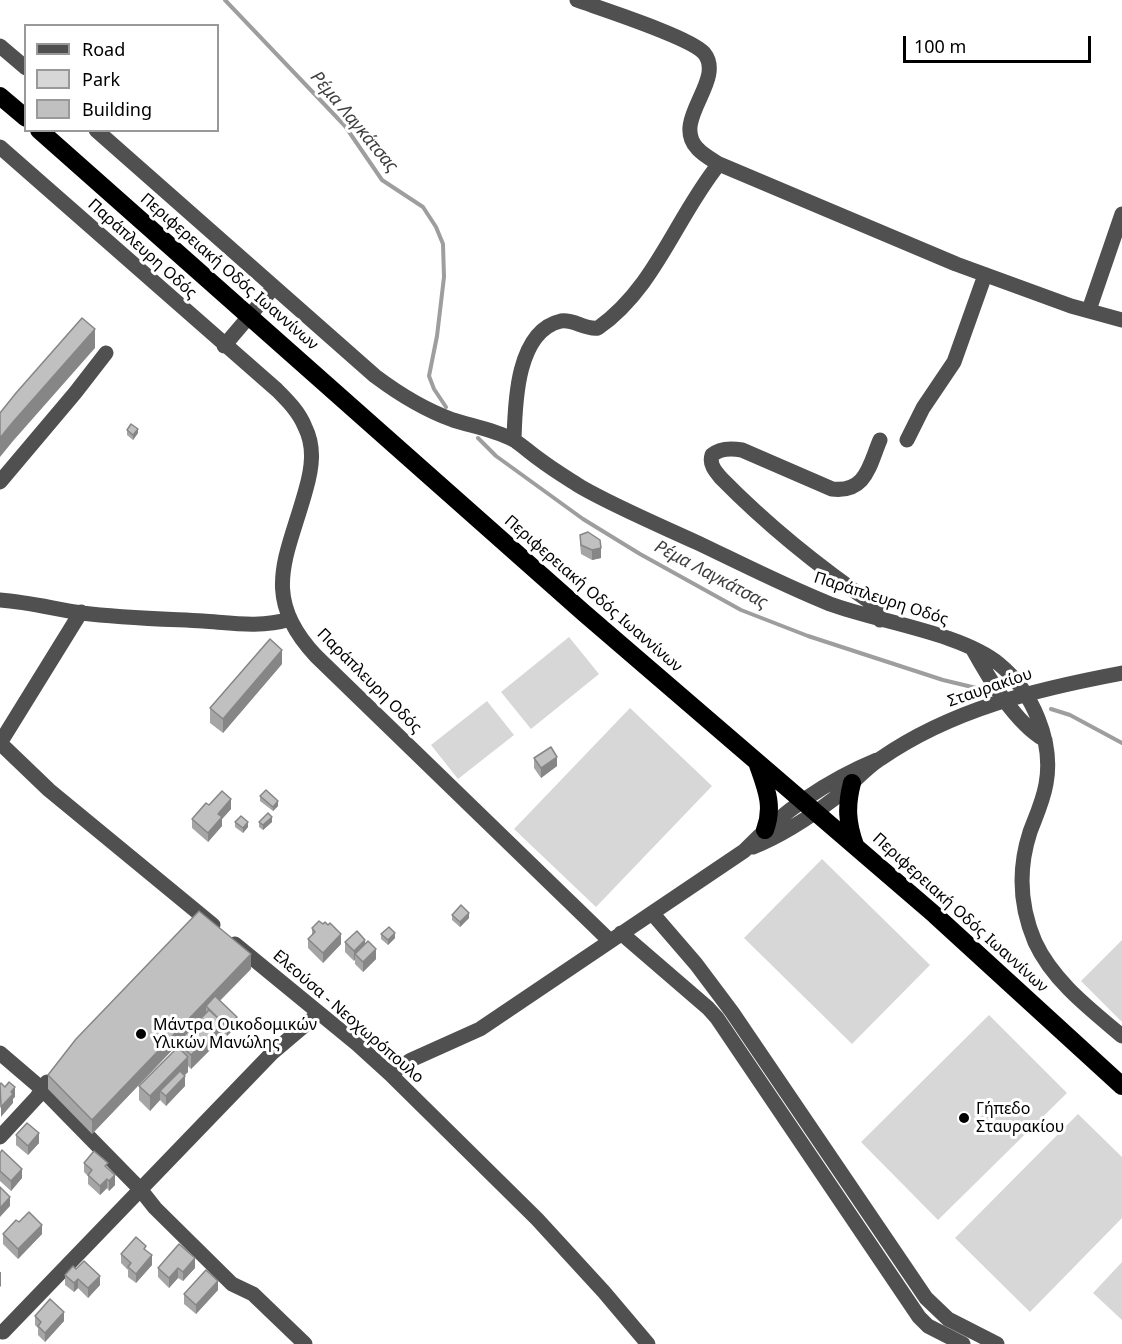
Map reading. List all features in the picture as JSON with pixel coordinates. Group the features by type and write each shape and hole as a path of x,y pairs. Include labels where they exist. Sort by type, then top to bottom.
{"highway":[{"path":"0,96 24,116"},
{"name":"Περιφερειακή Οδός Ιωαννίνων","path":"41,132 584,613 856,847 1122,1086"},
{"path":"757,763 769,800 769,819 765,830"},
{"path":"852,783 847,810 856,847"}],"street":[{"path":"577,0 671,35 692,45 704,54 709,66 709,75 689,131 697,148 720,164 985,276 1122,320"},
{"path":"0,46 24,66"},
{"name":"Παράπλευρη Οδός","path":"98,132 390,387 438,414 514,440 558,473 600,497 801,592 880,620 972,648 1000,664 1025,694 1035,712 1045,740 1046,784 1023,864 1022,887 1026,913 1035,942 1049,966 1067,987 1122,1036"},
{"name":"Παράπλευρη Οδός","path":"0,147 287,400 305,426 311,445 312,458 309,480 282,575 282,594 298,635 316,656 615,937 713,1013 919,1317 933,1329 963,1344"},
{"path":"514,440 519,374 526,356 538,337 548,327 562,321 591,329 598,328 633,296 658,262 699,190 720,164"},
{"path":"1089,310 1122,214"},
{"path":"907,440 923,408 949,371 959,351 985,276"},
{"path":"224,346 274,286"},
{"path":"0,482 106,353"},
{"path":"880,440 864,478 852,488 843,490 832,489 742,450 725,449 712,455 711,460 713,468 721,478 784,538 808,558 876,606 880,620"},
{"path":"0,600 81,612 251,624 272,624 290,619"},
{"path":"0,743 81,612"},
{"path":"972,648 1005,699 1025,724 1045,740"},
{"name":"Σταυρακίου","path":"877,760 940,725 981,707 1025,694 1122,673"},
{"name":"Ελεούσα - Νεοχωρόπουλο","path":"0,743 49,790 195,917 357,1044 390,1074 543,1225 618,1307 648,1344"},
{"path":"390,1074 411,1060 480,1029 744,851 777,836 842,776 877,760"},
{"path":"744,851 765,830 852,783 877,760"},
{"path":"652,913 728,1006 926,1298 948,1319 997,1344"},
{"path":"3,1332 272,1053 318,1014"},
{"path":"0,1053 42,1089 140,1189 155,1208 232,1284 253,1294 305,1344"},
{"path":"0,1137 54,1072"}],"green space":[{"path":"569,637 599,674 531,729 501,692"},
{"path":"487,701 514,735 458,779 431,745"},
{"path":"630,708 712,786 596,907 514,829"},
{"path":"822,859 930,965 852,1044 744,938"},
{"path":"1122,940 1122,1022 1081,981"},
{"name":"Γήπεδο Σταυρακίου","path":"989,1015 1067,1093 938,1220 861,1142"},
{"name":"Γήπεδο Σταυρακίου","path":"1078,1114 1122,1157 1122,1218 1030,1312 955,1238"},
{"path":"1122,1262 1122,1320 1093,1293"}],"building":[{"path":"82,318 95,329 0,438 0,413"},
{"path":"131,424 138,429 133,435 127,430"},
{"path":"588,532 600,540 601,548 592,550 581,545 580,535"},
{"path":"270,639 282,650 223,719 210,708"},
{"path":"551,747 557,757 541,768 534,758"},
{"path":"266,790 278,801 273,807 260,796"},
{"path":"222,791 231,799 218,814 222,817 208,833 192,819 206,803 209,805"},
{"path":"268,813 272,817 263,825 259,822"},
{"path":"241,816 248,822 243,828 235,822"},
{"path":"461,905 469,913 460,922 452,915"},
{"name":"Μάντρα Οικοδομικών Υλικών Μανώλης","path":"199,911 251,954 92,1120 48,1075 76,1039"},
{"path":"319,921 328,925 330,923 341,934 323,953 308,939 315,932 312,928"},
{"path":"389,927 395,933 388,940 381,934"},
{"path":"357,931 365,940 354,951 345,942"},
{"path":"368,941 376,949 363,962 355,954"},
{"path":"215,996 237,1017 227,1027 206,1006"},
{"path":"209,1010 223,1023 191,1055 178,1042"},
{"path":"178,1047 188,1057 150,1096 139,1086"},
{"path":"180,1071 185,1076 166,1096 160,1091"},
{"path":"9,1082 15,1087 11,1092 13,1094 1,1107 0,1084 5,1087"},
{"path":"27,1123 39,1133 28,1146 16,1135"},
{"path":"2,1150 22,1169 11,1181 0,1171"},
{"path":"94,1151 108,1163 105,1166 115,1175 100,1186 88,1175 92,1170 84,1163"},
{"path":"0,1187 10,1197 0,1208"},
{"path":"29,1212 42,1225 18,1249 3,1234 16,1220 19,1222"},
{"path":"136,1237 146,1246 144,1249 152,1255 136,1274 128,1267 131,1263 121,1254"},
{"path":"179,1244 195,1258 183,1272 178,1268 169,1278 158,1268"},
{"path":"84,1261 100,1276 88,1288 78,1279 74,1283 65,1275 73,1266 76,1269"},
{"path":"206,1270 218,1281 196,1305 184,1294"},
{"path":"50,1299 64,1312 45,1333 38,1326 41,1322 35,1316"}],"waterway":[{"name":"Ρέμα Λαγκάτσας","path":"225,0 345,126 382,180 423,207 436,227 443,244 444,277 437,336 429,376 434,389 446,407"},
{"name":"Ρέμα Λαγκάτσας","path":"478,438 496,456 583,519 640,554 741,610 808,636 943,680 993,692"},
{"name":"Ρέμα Λαγκάτσας","path":"1051,709 1070,715 1122,743"}],"place":[{"name":"Μάντρα Οικοδομικών Υλικών Μανώλης","path":"141,1034"},
{"name":"Γήπεδο Σταυρακίου","path":"964,1118"}]}
